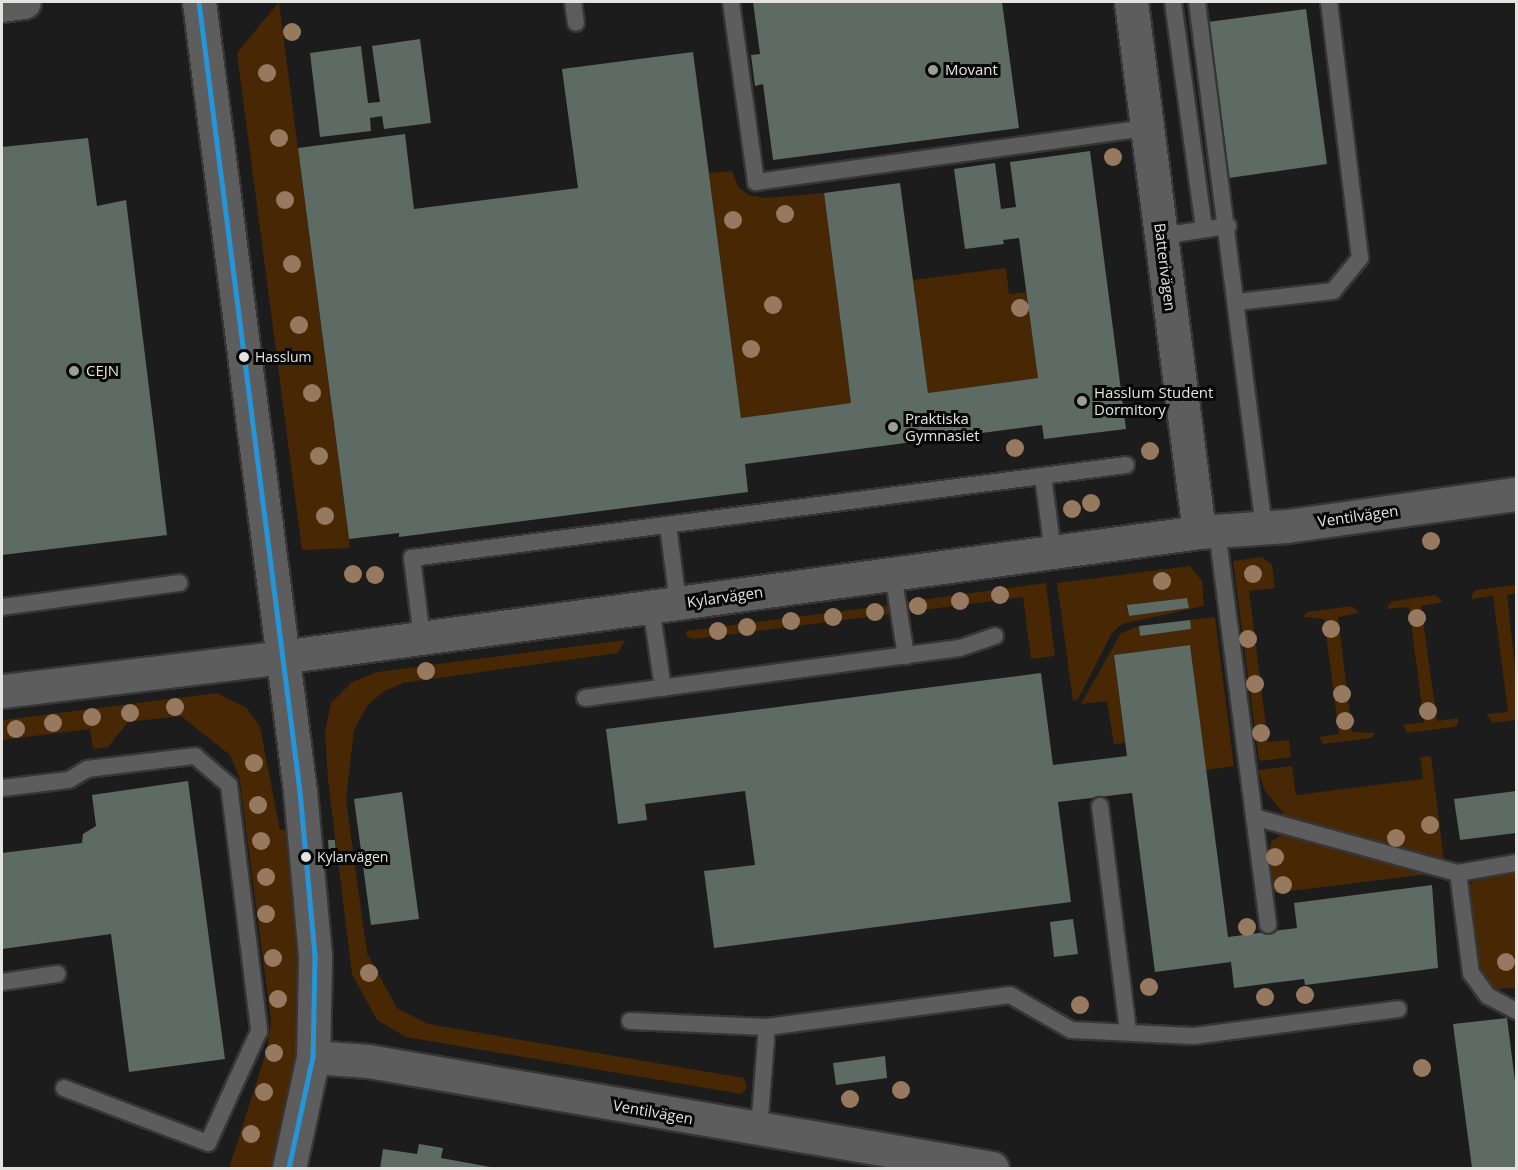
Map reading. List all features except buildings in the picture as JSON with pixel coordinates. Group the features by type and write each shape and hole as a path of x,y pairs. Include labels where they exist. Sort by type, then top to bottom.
{"street":[{"path":"2,4 24,2"},
{"path":"198,2 310,891 315,957 313,1057 289,1168"},
{"name":"Batterivägen","path":"1131,2 1161,236 1208,532"},
{"name":"Ventilvägen","path":"1208,532 1264,528 1516,494"},
{"name":"Kylarvägen","path":"2,691 281,657 1208,532"},
{"name":"Ventilvägen","path":"313,1057 368,1061 759,1130 992,1168"}],"lane":[{"path":"573,2 576,22"},
{"path":"731,2 756,182 1147,128"},
{"path":"1173,2 1204,229"},
{"path":"1197,2 1228,226 1264,528"},
{"path":"1237,302 1334,291 1360,258 1329,2"},
{"path":"1161,236 1228,226"},
{"path":"422,638 412,558 1126,465"},
{"path":"1043,476 1053,552"},
{"path":"663,688 668,525"},
{"path":"1208,532 1254,818 1268,925"},
{"path":"893,574 906,656"},
{"path":"2,607 179,583"},
{"path":"585,698 960,648 995,636"},
{"path":"2,788 69,780 87,769 195,756 229,785 259,1031 208,1143 64,1088"},
{"path":"1100,806 1128,1031"},
{"path":"1254,818 1458,873 1516,863"},
{"path":"1458,873 1471,973 1488,996 1516,1011"},
{"path":"2,982 57,974"},
{"path":"630,1021 767,1027 1010,995 1071,1030 1194,1036 1398,1009"},
{"path":"759,1130 767,1027"}],"shaded area":[{"path":"279,2 350,548 302,550 237,53"},
{"path":"732,171 739,188 749,195 766,198 824,193 851,403 741,418 709,173"},
{"path":"1006,268 1009,294 1026,292 1038,378 928,393 913,280"},
{"path":"1262,557 1272,565 1275,588 1249,591 1268,742 1289,740 1291,757 1259,761 1233,561"},
{"path":"1190,566 1202,581 1204,606 1122,624 1112,633 1078,699 1073,701 1057,583","holes":["1187,598 1188,608 1128,616 1127,605"]},
{"path":"1046,583 1055,656 1031,659 1023,597 907,612 906,602"},
{"path":"1516,585 1516,593 1507,595 1516,675 1516,720 1492,723 1487,714 1508,712 1493,596 1472,599 1472,595 1475,590"},
{"path":"1436,595 1443,602 1421,606 1437,721 1458,718 1458,724 1454,727 1407,733 1403,725 1424,722 1409,607 1388,609 1388,605 1393,601"},
{"path":"890,605 891,614 695,639 687,637 686,631"},
{"path":"1352,606 1359,613 1338,617 1352,732 1375,733 1372,738 1323,744 1319,737 1339,734 1324,619 1303,617 1307,612"},
{"path":"1215,617 1234,766 1206,770 1190,645 1114,655 1125,743 1114,744 1107,701 1081,704 1121,633 1139,626 1140,636 1190,629 1190,620"},
{"path":"625,640 618,653 403,683 383,692 367,706 354,730 346,800 367,953 397,1008 428,1024 744,1078 747,1088 741,1094 406,1037 377,1020 352,974 328,780 325,732 331,703 352,682 377,672"},
{"path":"217,693 247,708 260,727 280,830 290,829 301,937 301,1027 289,1112 275,1168 229,1168 267,1049 271,1020 239,776 230,755 181,716 128,722 108,747 93,749 90,729 2,740 2,720"},
{"path":"1431,756 1444,861 1285,815 1265,791 1258,770 1292,766 1296,795 1423,779 1420,757"},
{"path":"1281,835 1429,874 1274,893 1269,851 1271,842"},
{"path":"1516,869 1516,988 1493,989 1480,978 1468,887 1478,876"}],"transit line":[{"path":"199,2 300,791 315,957 313,1057 289,1168"}],"place":[{"name":"Movant","path":"933,70"},
{"name":"Hasslum","path":"244,357"},
{"name":"CEJN","path":"74,371"},
{"name":"Hasslum Student Dormitory","path":"1082,401"},
{"name":"Praktiska Gymnasiet","path":"893,427"},
{"name":"Kylarvägen","path":"306,857"}]}
